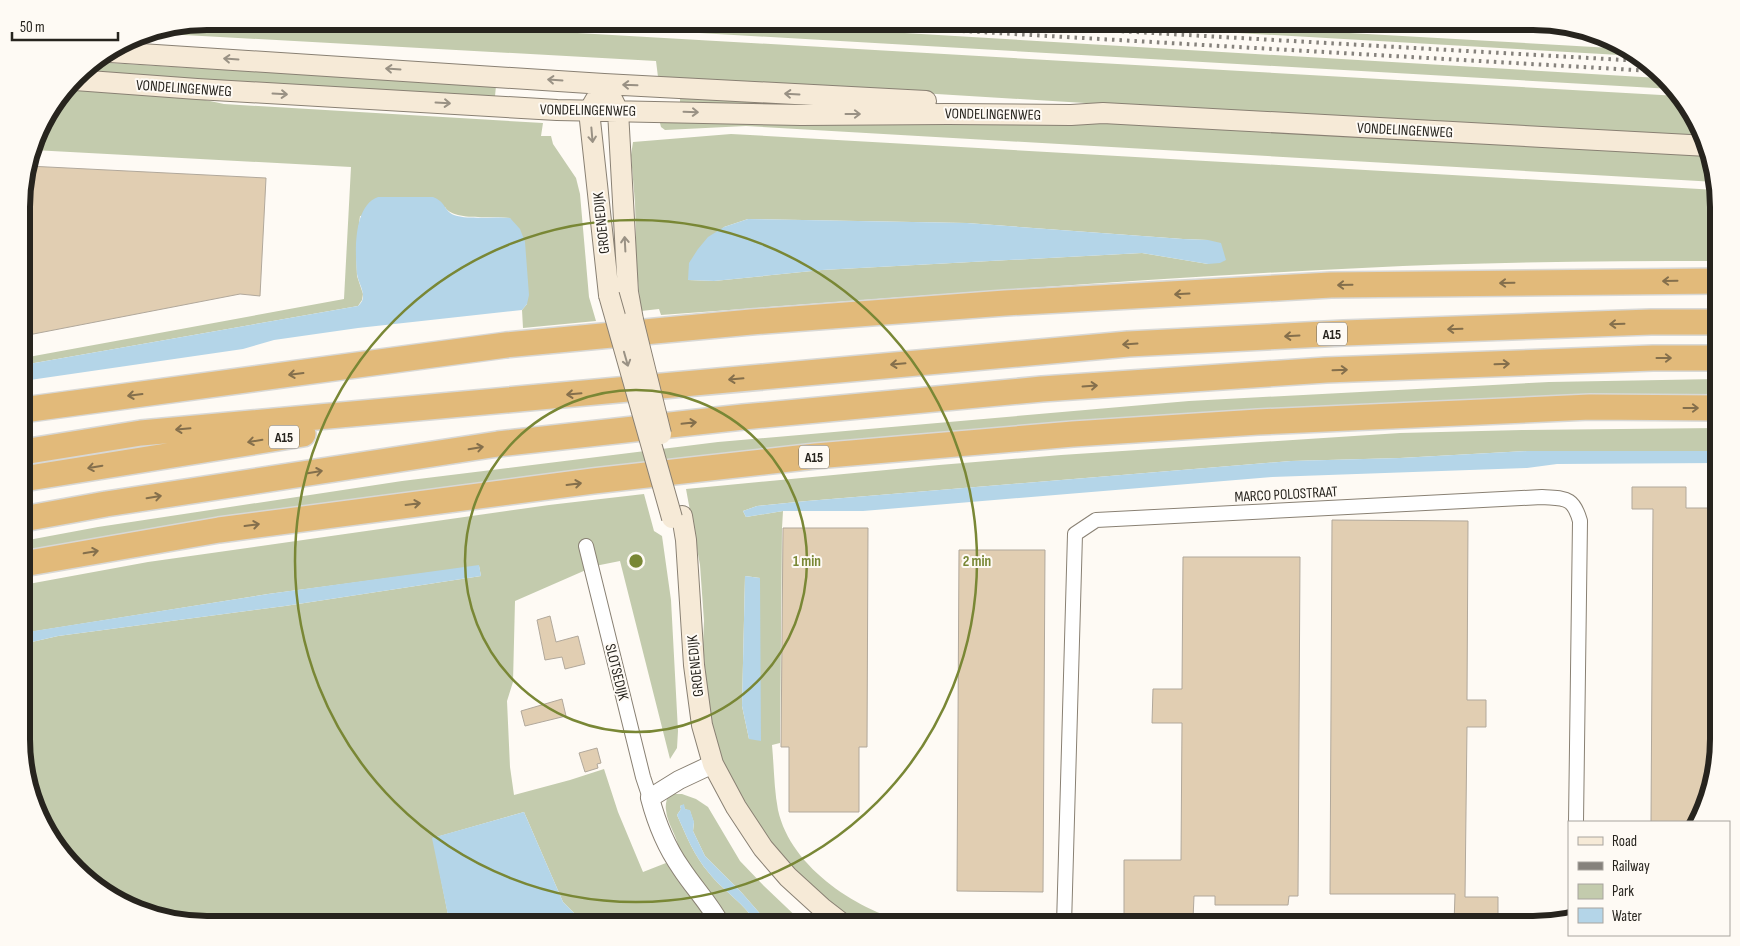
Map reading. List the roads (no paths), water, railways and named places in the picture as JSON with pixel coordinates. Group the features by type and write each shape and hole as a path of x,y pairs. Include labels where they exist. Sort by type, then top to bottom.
{"highway":[{"path":"30,409 506,345 760,321 1005,303 1331,286 1710,280"},
{"name":"A15","path":"30,451 141,433 1128,344 1651,322 1710,322"},
{"path":"30,518 106,504 498,444 733,418 1012,392 1326,370 1653,358 1710,358"},
{"name":"A15","path":"30,478 132,460 546,396"},
{"name":"A15","path":"30,563 220,530 593,481 816,456 1073,434 1258,422 1590,407 1710,408"}],"main road":[{"name":"VONDELINGENWEG","path":"121,53 604,84 876,99 1072,107 1102,113"},
{"name":"VONDELINGENWEG","path":"83,81 207,90 589,111 801,115 1071,115 1102,113 1699,146"},
{"name":"GROENEDIJK","path":"604,84 618,111 620,149 618,294 632,320 677,517 678,544 686,566 694,665 702,725 713,764 736,807 763,848 788,877 832,916"},
{"path":"589,111 604,84"},
{"name":"GROENEDIJK","path":"589,111 618,294 677,517"},
{"path":"620,149 631,128 652,111"}],"street":[{"name":"MARCO POLOSTRAAT","path":"1064,916 1074,534 1096,520 1542,497 1567,500 1573,504 1580,521 1576,821"},
{"name":"SLOTSEDIJK","path":"586,546 642,777 654,813 680,868 717,916"},
{"path":"650,798 679,780 713,764"}],"water":[{"path":"378,197 433,197 440,201 454,215 510,218 520,229 525,242 529,295 527,304 522,310 358,328 274,340 243,349 30,380 30,364 358,306 362,302 363,296 357,274 357,231 364,210 370,202"},
{"path":"748,219 967,223 1208,240 1221,243 1226,260 1220,263 1208,264 1142,253 822,270 714,281 688,280 689,263 708,237 724,227"},
{"path":"1527,451 1710,451 1710,463 1557,464 1527,468 1272,477 863,511 783,511 746,517 743,511 757,506 807,501 1291,461 1400,458"},
{"path":"479,565 481,576 285,606 58,636 30,642 30,632 268,594"},
{"path":"745,576 760,578 761,741 749,739 742,706"},
{"path":"684,804 685,809 690,810 694,822 693,831 705,856 762,916 751,916 715,880 699,860 677,815 681,809 680,806"},
{"path":"524,812 563,902 577,916 448,916 432,838"}],"railway":[{"path":"945,30 1646,71"},
{"path":"1100,30 1632,60"}]}
